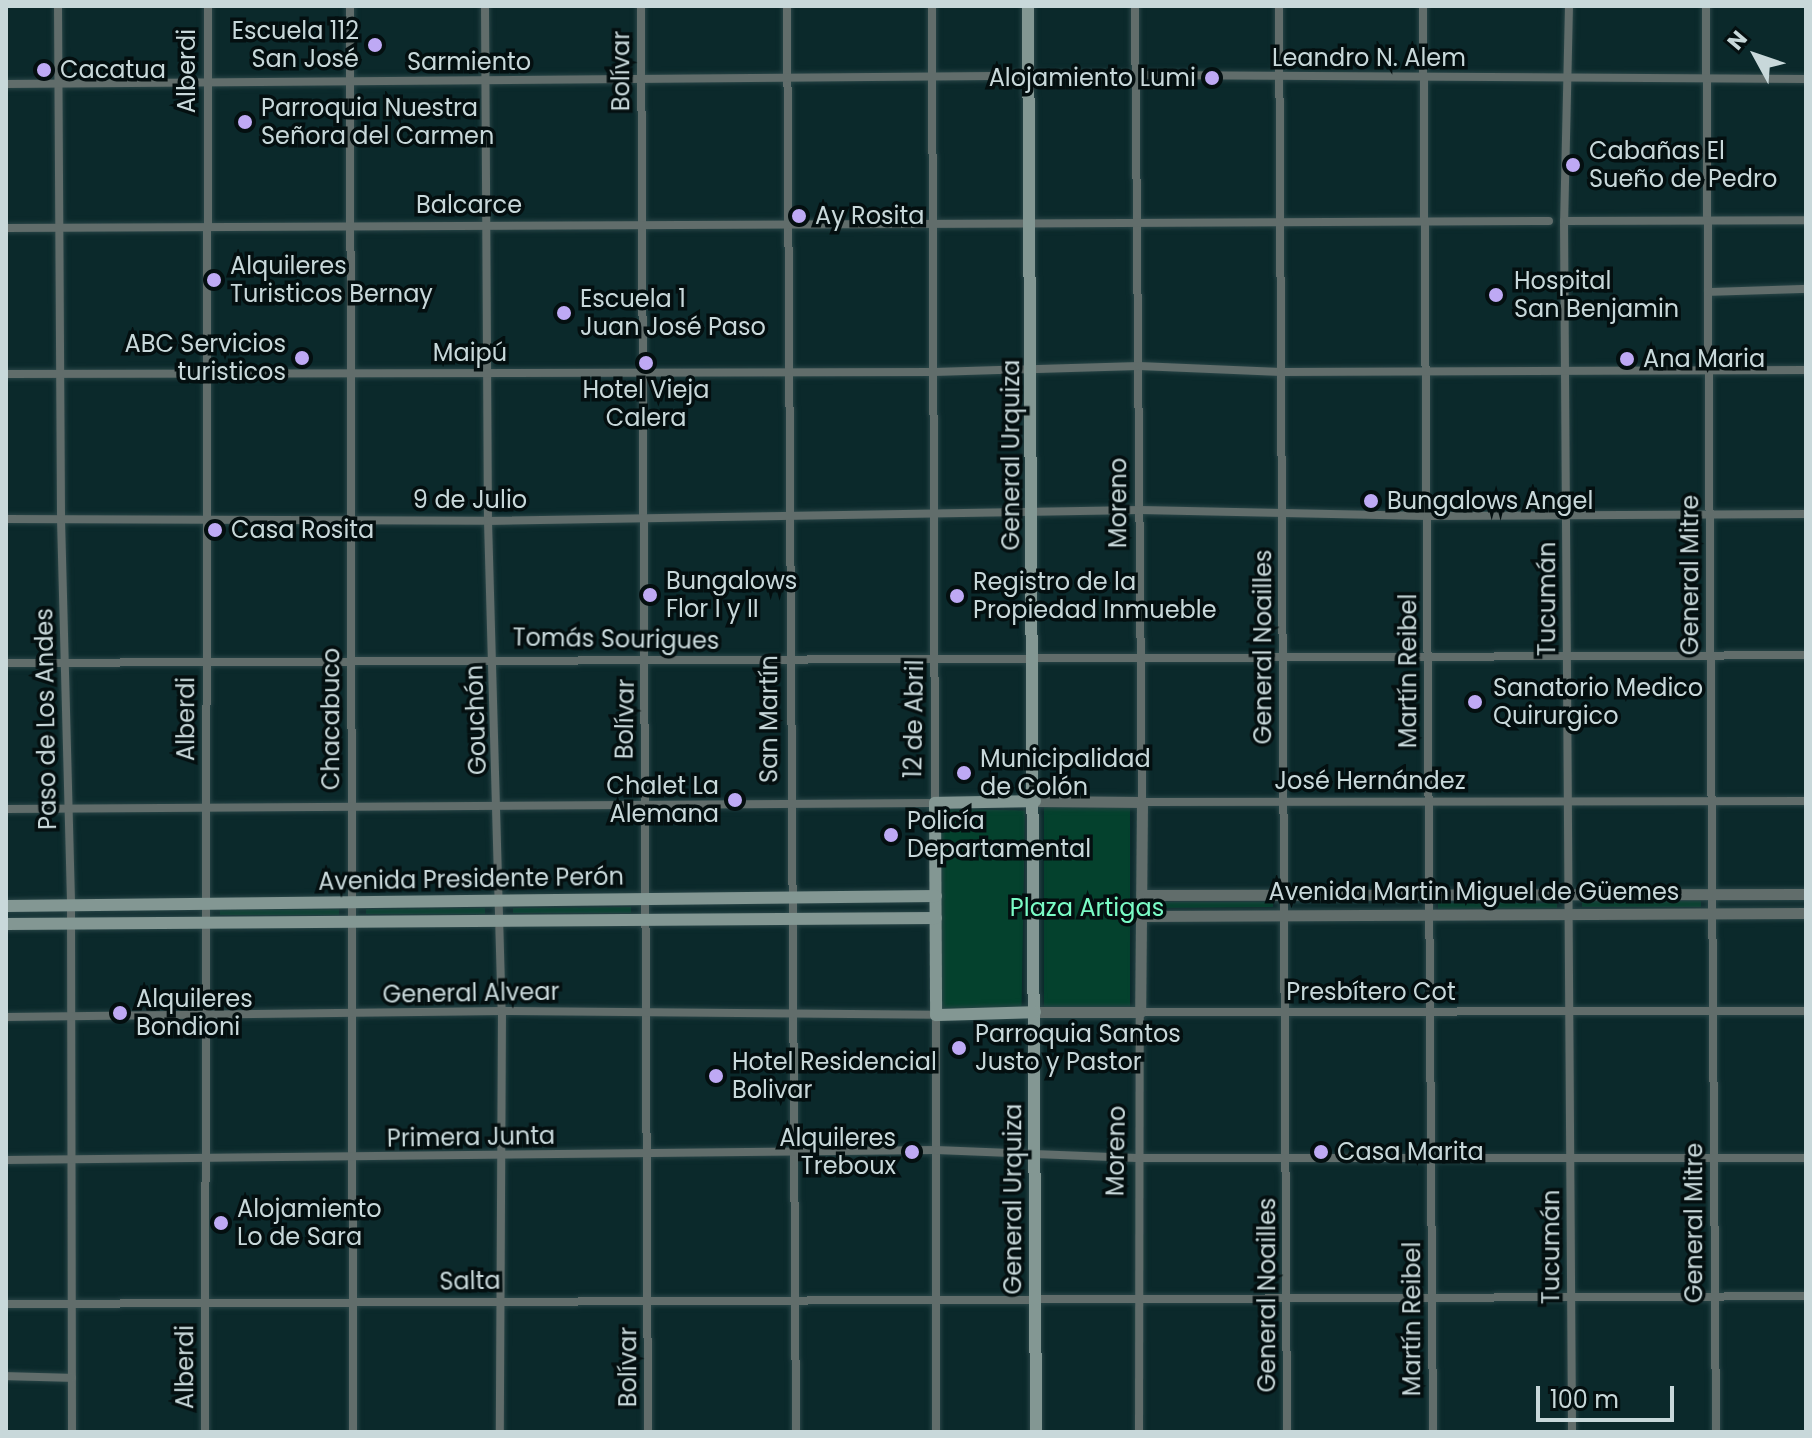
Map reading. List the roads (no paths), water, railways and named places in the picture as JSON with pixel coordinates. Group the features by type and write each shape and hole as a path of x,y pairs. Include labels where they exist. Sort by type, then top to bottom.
{"main road":[{"name":"General Urquiza","path":"1028,6 1035,658 1036,1432"},
{"name":"José Hernández","path":"935,803 1035,801"},
{"name":"12 de Abril","path":"935,803 936,1015"},
{"name":"Avenida Presidente Perón","path":"6,906 936,896"},
{"name":"Avenida Presidente Perón","path":"6,924 936,918"},
{"name":"Presbítero Cot","path":"936,1015 1035,1012"}],"street":[{"name":"Paso de Los Andes","path":"58,6 61,519 71,906 72,1432"},
{"name":"Alberdi","path":"205,1432 208,6"},
{"name":"Chacabuco","path":"350,6 353,1432"},
{"name":"Gouchón","path":"485,6 488,521 502,1011 500,1432"},
{"name":"Bolívar","path":"641,6 646,660 643,920 648,1014 648,1432"},
{"name":"San Martín","path":"787,6 789,804 797,1298 796,1432"},
{"name":"12 de Abril","path":"932,6 935,803"},
{"name":"Moreno","path":"1135,6 1142,802 1137,1158 1139,1432"},
{"name":"General Noailles","path":"1279,6 1287,1432"},
{"name":"Martín Reibel","path":"1423,6 1433,1432"},
{"name":"Tucumán","path":"1569,6 1564,221 1572,1432"},
{"name":"General Mitre","path":"1706,6 1716,1432"},
{"name":"Leandro N. Alem","path":"932,78 1137,75 1806,79"},
{"name":"Sarmiento","path":"6,84 932,78"},
{"path":"1564,221 1806,220"},
{"name":"Balcarce","path":"6,228 350,227 486,223 641,227 933,226 1137,221 1549,221"},
{"path":"1708,292 1806,289"},
{"name":"Maipú","path":"6,374 934,372 1139,366 1281,372 1806,370"},
{"name":"9 de Julio","path":"6,519 488,521 1140,510 1427,516 1806,514"},
{"name":"Tomás Sourigues","path":"6,663 494,657 936,661 1035,658 1567,658 1711,653 1806,655"},
{"name":"José Hernández","path":"1035,801 1806,801"},
{"path":"6,809 935,803"},
{"name":"Avenida Martin Miguel de Güemes","path":"1142,895 1806,894"},
{"name":"Avenida Martin Miguel de Güemes","path":"1141,916 1806,913"},
{"name":"General Alvear","path":"6,1017 502,1011 648,1014 791,1011 936,1015"},
{"name":"Presbítero Cot","path":"1035,1012 1569,1014 1806,1011"},
{"name":"12 de Abril","path":"936,1015 936,1432"},
{"name":"Primera Junta","path":"6,1160 351,1159 501,1155 648,1157 936,1150 1137,1158 1806,1158"},
{"name":"Salta","path":"6,1304 353,1304 797,1298 1806,1296"},
{"path":"6,1376 72,1378"}],"place":[{"name":"Escuela 112 San José","path":"375,45"},
{"name":"Cacatua","path":"44,70"},
{"name":"Alojamiento Lumi","path":"1212,78"},
{"name":"Parroquia Nuestra Señora del Carmen","path":"245,122"},
{"name":"Cabañas El Sueño de Pedro","path":"1573,165"},
{"name":"Ay Rosita","path":"799,216"},
{"name":"Alquileres Turisticos Bernay","path":"214,280"},
{"name":"Hospital San Benjamin","path":"1496,295"},
{"name":"Escuela 1 Juan José Paso","path":"564,313"},
{"name":"ABC Servicios turisticos","path":"302,358"},
{"name":"Ana Maria","path":"1627,359"},
{"name":"Hotel Vieja Calera","path":"646,363"},
{"name":"Bungalows Angel","path":"1371,501"},
{"name":"Casa Rosita","path":"215,530"},
{"name":"Bungalows Flor I y II","path":"650,595"},
{"name":"Registro de la Propiedad Inmueble","path":"957,596"},
{"name":"Sanatorio Medico Quirurgico","path":"1475,702"},
{"name":"Municipalidad de Colón","path":"964,773"},
{"name":"Chalet La Alemana","path":"735,800"},
{"name":"Policía Departamental","path":"891,835"},
{"name":"Alquileres Bondioni","path":"120,1013"},
{"name":"Parroquia Santos Justo y Pastor","path":"959,1048"},
{"name":"Hotel Residencial Bolivar","path":"716,1076"},
{"name":"Alquileres Treboux","path":"912,1152"},
{"name":"Casa Marita","path":"1321,1152"},
{"name":"Alojamiento Lo de Sara","path":"221,1223"}],"park label":[{"name":"Plaza Artigas","path":"1087,908"}]}
